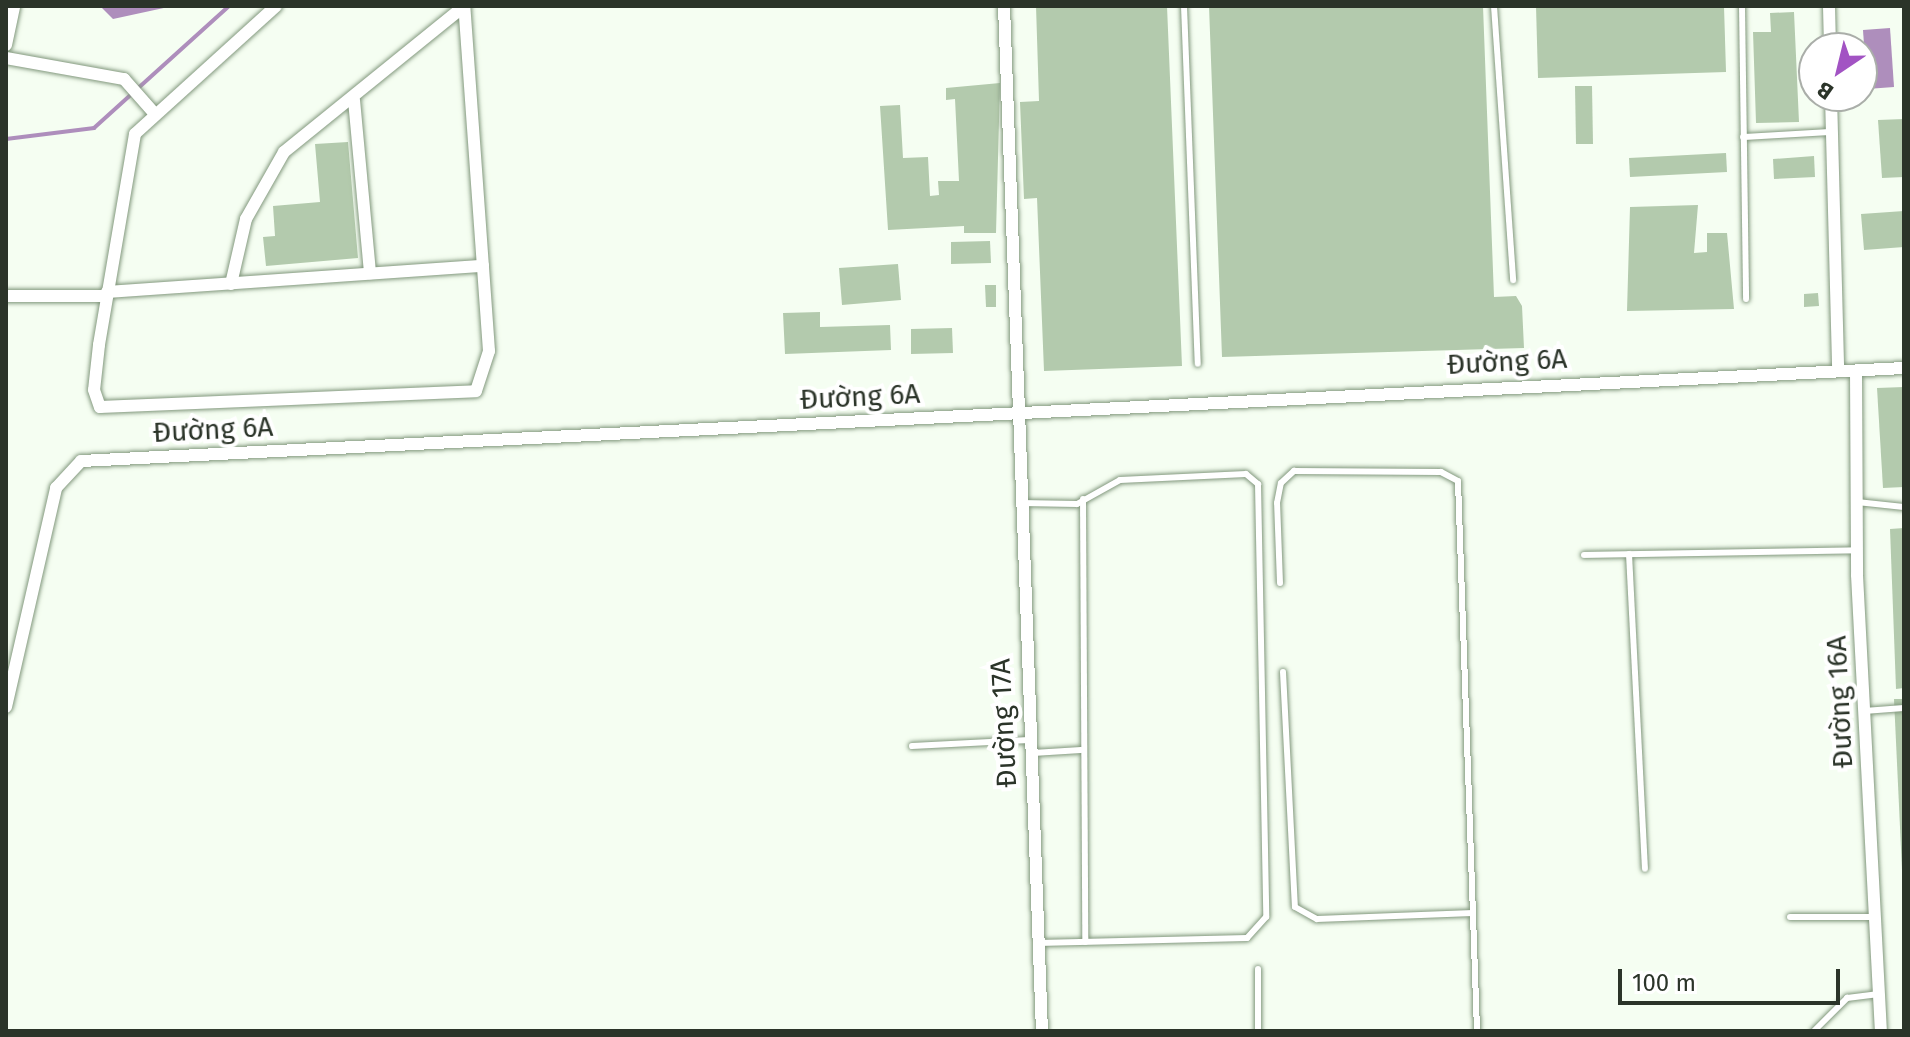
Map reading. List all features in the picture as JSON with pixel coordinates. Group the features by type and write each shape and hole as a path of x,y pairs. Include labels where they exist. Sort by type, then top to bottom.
{"street":[{"path":"6,45 14,6"},
{"path":"276,6 135,134 125,165 106,294 94,390 100,407 476,391 489,351 464,6"},
{"path":"231,284 246,219 284,152 354,100 464,6"},
{"name":"Đường 17A","path":"1004,6 1017,503 1042,1031"},
{"path":"1829,6 1830,32"},
{"path":"6,58 124,79 155,114"},
{"path":"354,100 370,273"},
{"path":"1831,112 1838,371"},
{"path":"6,296 106,294 483,266"},
{"name":"Đường 6A","path":"6,707 56,488 81,461 1904,368"},
{"name":"Đường 16A","path":"1856,371 1857,550 1881,1031"}],"lane":[{"path":"1184,6 1198,364"},
{"path":"1494,6 1513,280"},
{"path":"1742,6 1746,299"},
{"path":"1743,137 1832,132"},
{"path":"1280,583 1277,503 1281,483 1294,471 1441,472 1458,481 1477,1031"},
{"path":"1017,503 1083,499 1120,480 1246,474 1258,484 1270,909 1247,938 1037,943"},
{"path":"1083,499 1081,750 1085,942"},
{"path":"1857,502 1904,507"},
{"path":"1584,555 1857,550"},
{"path":"1629,554 1645,869"},
{"path":"1283,672 1295,907 1317,919 1473,913"},
{"path":"1864,711 1904,708"},
{"path":"912,746 1081,750"},
{"path":"1790,917 1875,917"},
{"path":"1258,969 1258,1031"},
{"path":"1814,1031 1847,998 1879,994"}],"shaded area":[{"path":"101,6 173,6 113,19 101,7"},
{"path":"1890,28 1894,87 1878,88 1878,32 1863,30"}],"building":[{"path":"1036,6 1167,6 1182,366 1044,371 1037,198 1024,199 1020,102 1039,101"},
{"path":"1209,6 1483,6 1494,297 1516,296 1522,306 1524,348 1222,357"},
{"path":"1536,6 1724,6 1726,72 1538,78"},
{"path":"1794,12 1799,122 1756,123 1753,32 1771,32 1770,13"},
{"path":"1000,83 996,233 964,233 964,226 888,230 880,106 900,105 903,158 928,157 930,196 939,195 938,181 959,181 955,99 946,100 946,88"},
{"path":"1575,86 1592,86 1593,144 1576,144"},
{"path":"1904,119 1904,177 1882,178 1878,120"},
{"path":"348,142 358,258 266,266 263,237 275,236 273,206 320,202 315,144"},
{"path":"1726,153 1727,172 1630,177 1629,158"},
{"path":"1814,156 1815,177 1774,179 1773,159"},
{"path":"1698,205 1694,253 1707,252 1707,233 1727,233 1734,309 1627,311 1630,207"},
{"path":"1904,211 1904,247 1864,250 1861,214"},
{"path":"990,241 991,263 951,264 951,242"},
{"path":"898,264 901,300 842,305 839,268"},
{"path":"985,285 996,285 996,307 986,307"},
{"path":"1818,293 1819,306 1804,307 1804,294"},
{"path":"820,312 820,327 890,325 891,350 785,354 783,313"},
{"path":"952,328 953,353 911,354 911,329"},
{"path":"1904,387 1904,487 1883,488 1877,388"},
{"path":"1904,528 1904,688 1896,689 1890,529"},
{"path":"1894,699 1904,699 1904,870 1902,870"}],"waterway":[{"path":"6,139 94,128 229,6"}]}
